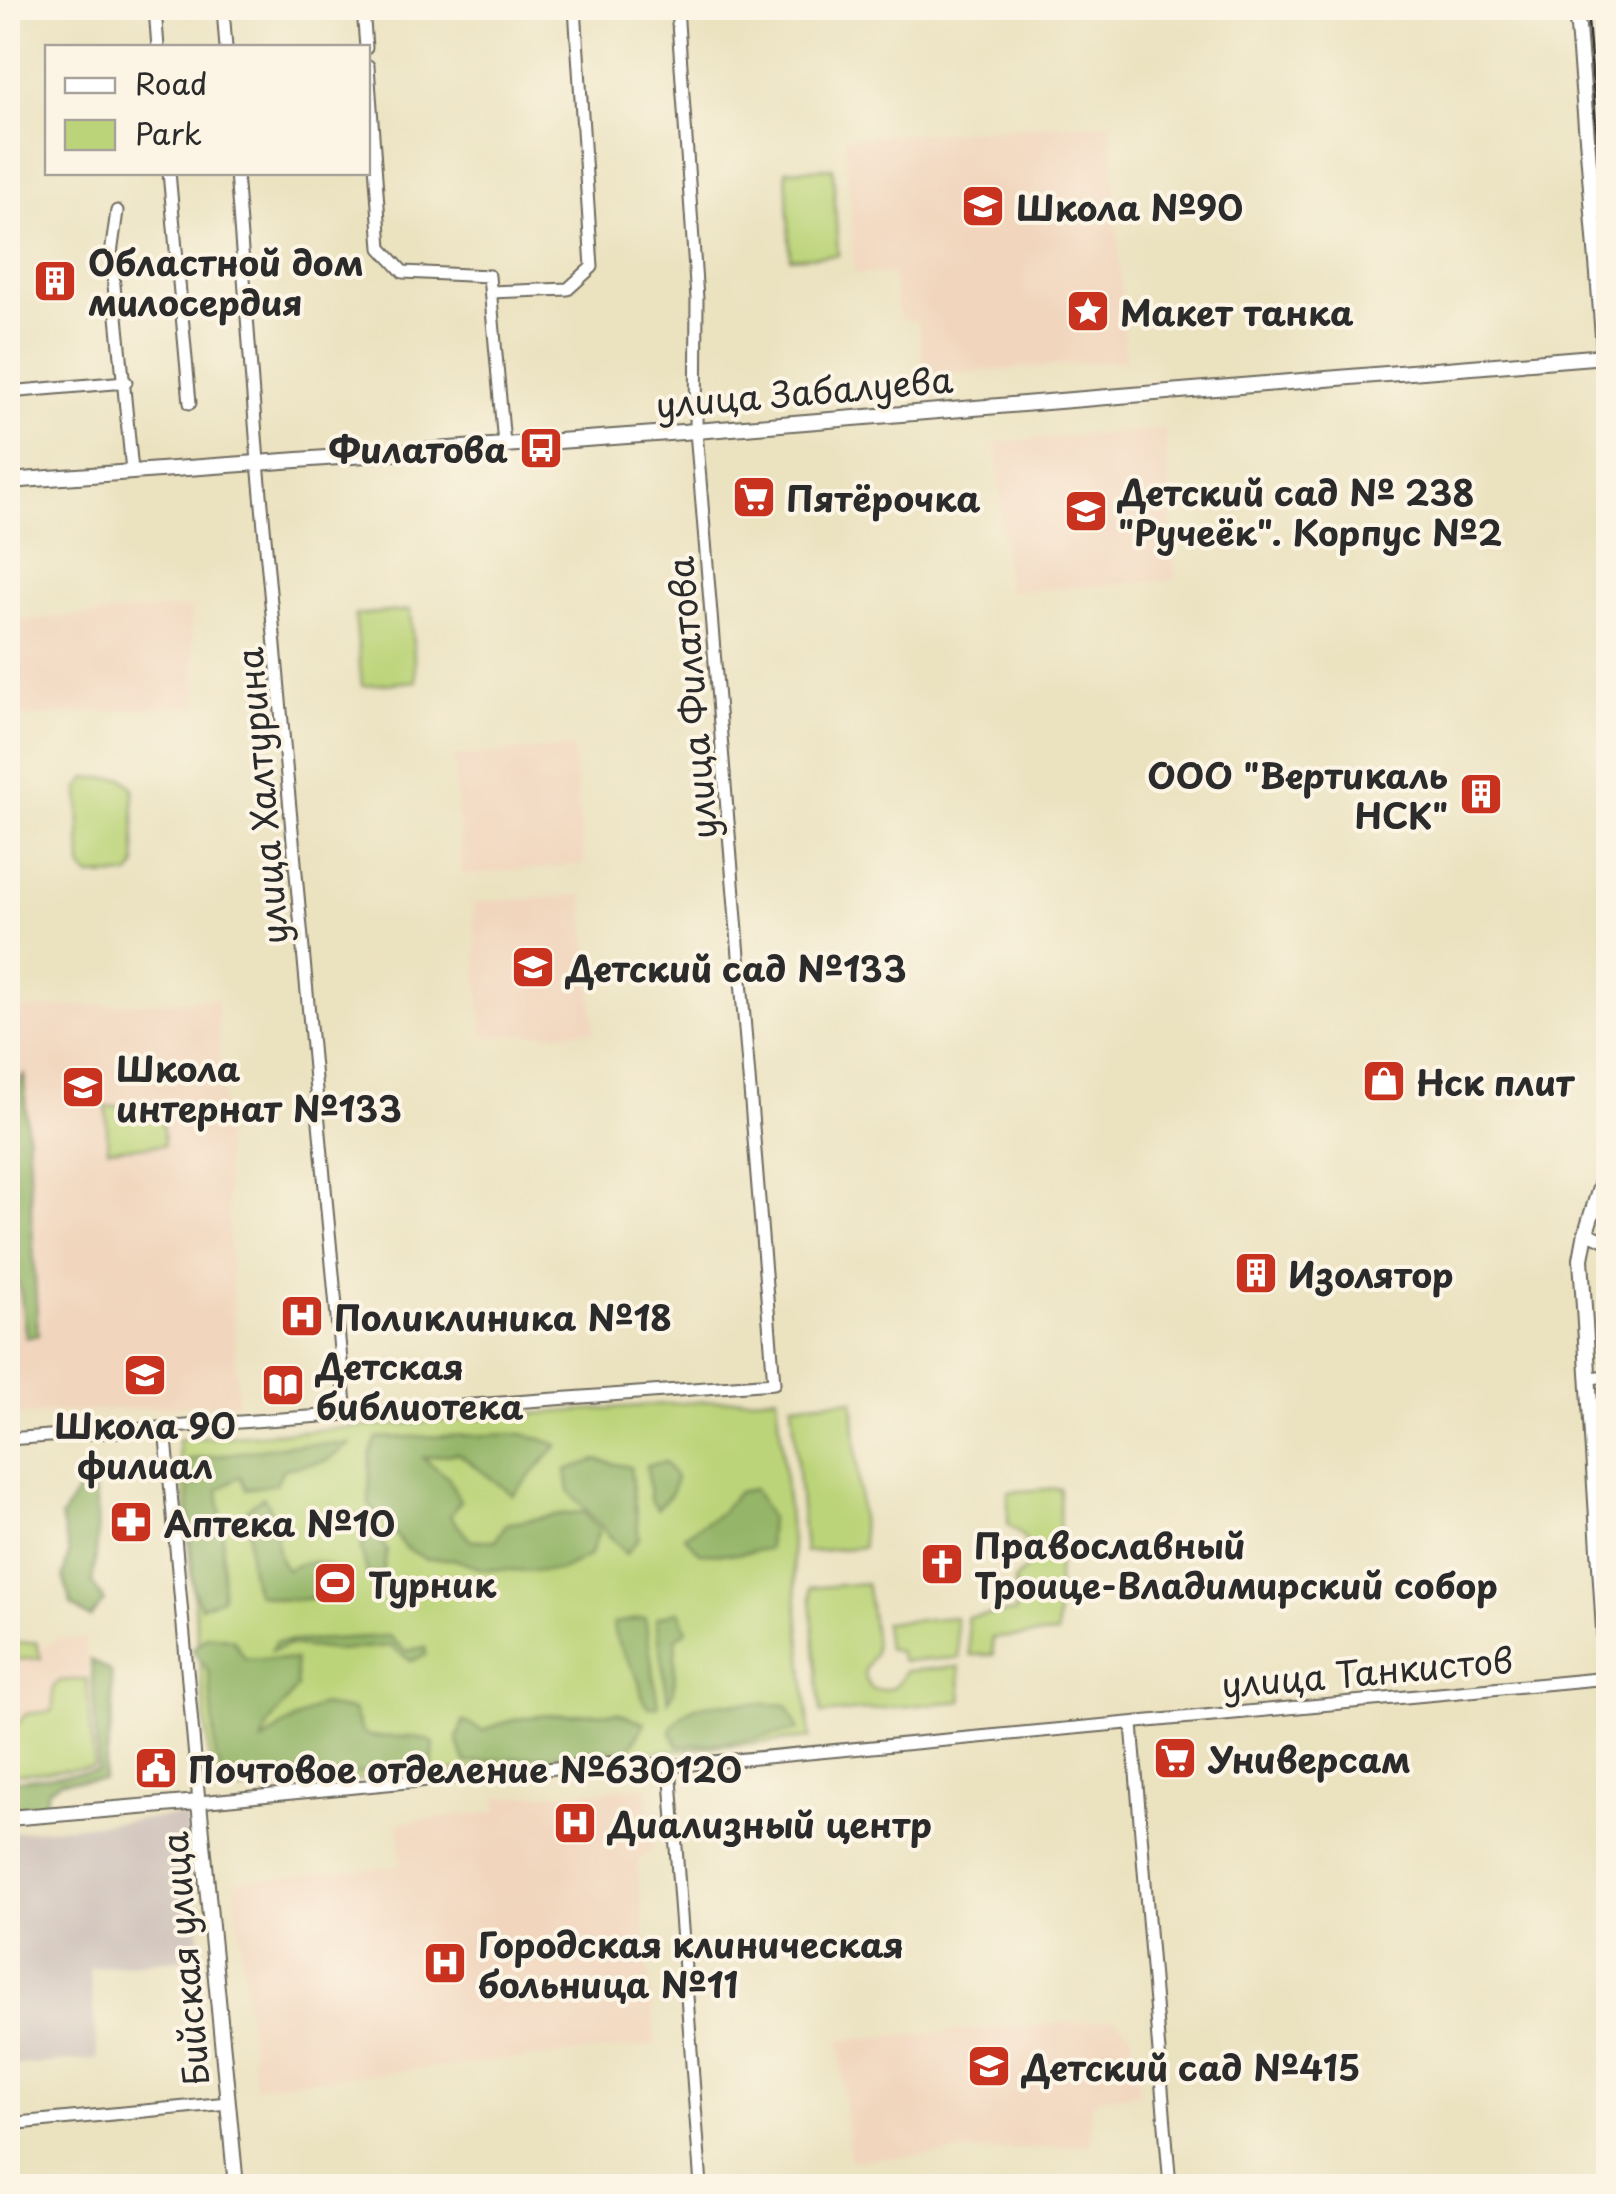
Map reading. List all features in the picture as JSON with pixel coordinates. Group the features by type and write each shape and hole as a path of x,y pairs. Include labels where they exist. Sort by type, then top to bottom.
{"street":[{"path":"155,8 158,45"},
{"path":"223,8 226,45"},
{"path":"363,8 366,45"},
{"path":"491,292 568,288 592,267 574,8"},
{"name":"улица Филатова","path":"346,1415 774,1383 696,430 697,299 676,8"},
{"path":"1573,8 1578,26 1608,398"},
{"path":"370,96 380,248 403,272 489,276 504,444"},
{"path":"168,175 190,403"},
{"name":"улица Халтурина","path":"236,175 258,462 346,1415"},
{"path":"118,211 111,254 132,471"},
{"name":"улица Забалуева","path":"8,481 1607,356"},
{"path":"8,392 126,382"},
{"path":"1608,1163 1586,1232 1582,1292 1602,1479 1608,1695"},
{"path":"1586,1232 1608,1242"},
{"path":"1589,1378 1608,1376"},
{"path":"8,1439 346,1415"},
{"name":"Бийская улица","path":"165,1427 236,2186"},
{"name":"улица Танкистов","path":"8,1818 619,1762 670,1766 1608,1678"},
{"path":"1132,1724 1170,2186"},
{"path":"670,1766 700,2186"},
{"path":"8,2124 228,2102"}],"shaded area":[{"name":"Школа №90","path":"1111,122 1125,360 925,376 918,321 899,320 892,273 855,274 845,138"},
{"name":"Детский сад № 238 \"Ручеёк\". Корпус №2","path":"1165,429 1176,580 1007,592 996,442"},
{"path":"190,607 198,705 8,718 8,621"},
{"path":"573,746 584,864 462,875 454,756"},
{"name":"Детский сад №133","path":"583,895 594,1031 483,1037 473,903"},
{"path":"217,999 238,1403 8,1415 8,1005 24,1009"},
{"path":"85,1638 95,1768 8,1776 8,1643 38,1641 41,1645"},
{"name":"Городская клиническая больница №11","path":"647,1787 653,1848 637,1863 656,2045 255,2086 234,1881 401,1866 399,1822 497,1812 497,1798"},
{"path":"186,1815 202,1957 89,1968 98,2059 8,2066 8,1833"},
{"name":"Детский сад №415","path":"1115,2019 1132,2035 1140,2093 1097,2098 1090,2109 1091,2144 850,2160 840,2040"}],"green space":[{"path":"833,168 838,255 790,258 786,170"},
{"path":"410,610 416,681 362,686 355,615"},
{"path":"86,778 123,778 133,787 136,867 130,875 89,876 81,867 79,789"},
{"path":"24,1074 38,1335 26,1338 19,1283 8,1277 8,1103"},
{"path":"161,1104 164,1145 108,1149 106,1107"},
{"path":"777,1396 810,1738 213,1793 178,1440"},
{"path":"853,1400 863,1547 805,1552 792,1404"},
{"path":"526,1434 558,1445 513,1495 458,1453 423,1458 448,1477 460,1501 450,1516 471,1541 496,1540 506,1524 584,1512 599,1531 590,1555 561,1570 482,1569 452,1559 426,1559 404,1547 369,1505 370,1454 377,1438"},
{"path":"350,1444 326,1461 283,1469 276,1484 246,1489 240,1476 218,1490 223,1534 222,1598 201,1607 193,1589 187,1460 288,1445"},
{"path":"596,1460 630,1467 639,1538 626,1554 569,1491 566,1470"},
{"path":"665,1462 676,1478 671,1494 657,1509 650,1499 647,1465"},
{"path":"87,1476 97,1513 92,1583 104,1601 90,1618 71,1605 63,1576 69,1553 61,1518"},
{"path":"1060,1488 1057,1634 992,1638 993,1655 970,1655 967,1617 1016,1612 1015,1580 1028,1566 1026,1542 1008,1525 1008,1492"},
{"path":"754,1489 770,1517 768,1549 736,1554 700,1553 684,1536 720,1513 738,1492"},
{"path":"263,1497 273,1515 278,1553 287,1570 312,1562 337,1570 320,1596 288,1600 256,1593 247,1509"},
{"path":"366,1528 377,1535 387,1550 383,1573 368,1575 361,1550"},
{"path":"866,1583 875,1647 865,1673 867,1683 872,1689 883,1690 892,1688 905,1671 959,1667 962,1701 821,1714 810,1588"},
{"path":"679,1611 687,1630 676,1637 674,1691 668,1701 656,1618"},
{"path":"955,1617 959,1658 902,1661 899,1652 887,1648 884,1623"},
{"path":"645,1618 658,1706 648,1707 613,1623"},
{"path":"208,1635 233,1639 245,1658 295,1660 297,1687 268,1725 263,1742 320,1705 353,1710 368,1735 415,1737 434,1743 432,1767 226,1784 216,1759 209,1672 192,1649"},
{"path":"389,1636 406,1651 425,1647 426,1655 411,1661 390,1646 336,1650 288,1645 271,1651 275,1642"},
{"path":"36,1642 41,1658 8,1660 8,1644"},
{"path":"91,1660 111,1672 113,1712 103,1780 61,1781 48,1790 44,1812 8,1817 8,1781 98,1771"},
{"path":"87,1679 94,1767 8,1775 8,1729 26,1714 53,1711 53,1687 59,1681"},
{"path":"746,1703 787,1705 799,1730 733,1742 678,1746 670,1730 694,1708"},
{"path":"618,1713 645,1723 630,1748 465,1763 457,1739 463,1721 483,1731 531,1717"}],"tram line":[{"path":"1587,8 1608,276"}],"place":[{"name":"Школа №90","path":"983,206"},
{"name":"Областной дом милосердия","path":"55,281"},
{"name":"Макет танка","path":"1088,311"},
{"name":"Филатова","path":"541,448"},
{"name":"Пятёрочка","path":"754,497"},
{"name":"Детский сад № 238 \"Ручеёк\". Корпус №2","path":"1086,511"},
{"name":"ООО \"Вертикаль НСК\"","path":"1481,794"},
{"name":"Детский сад №133","path":"533,967"},
{"name":"Нск плит","path":"1384,1081"},
{"name":"Школа интернат №133","path":"83,1087"},
{"name":"Изолятор","path":"1256,1273"},
{"name":"Поликлиника №18","path":"302,1316"},
{"name":"Школа 90 филиал","path":"145,1375"},
{"name":"Детская библиотека","path":"283,1385"},
{"name":"Аптека №10","path":"131,1522"},
{"name":"Православный Троице-Владимирский собор","path":"942,1564"},
{"name":"Турник","path":"335,1583"},
{"name":"Универсам","path":"1175,1758"},
{"name":"Почтовое отделение №630120","path":"156,1768"},
{"name":"Диализный центр","path":"575,1823"},
{"name":"Городская клиническая больница №11","path":"445,1963"},
{"name":"Детский сад №415","path":"989,2066"}]}
